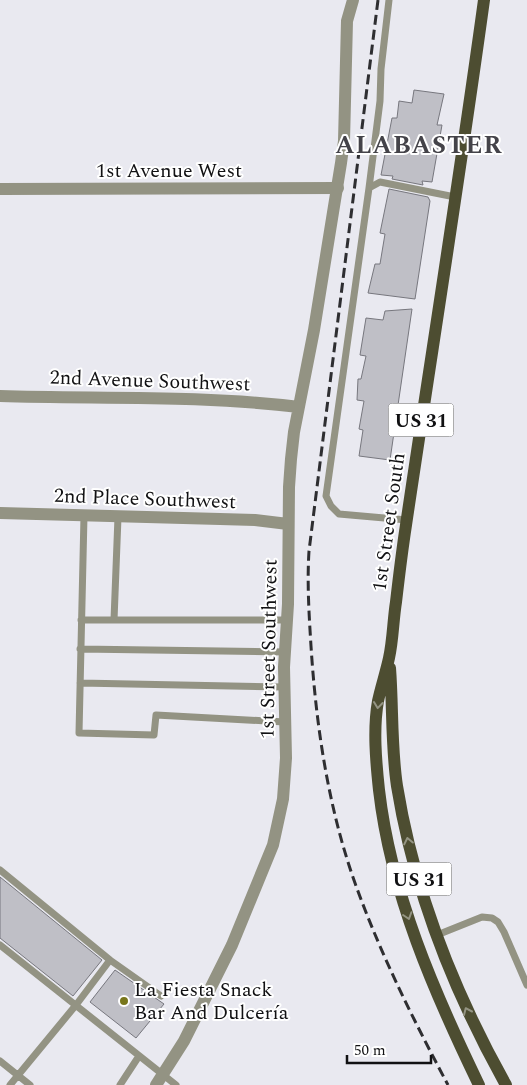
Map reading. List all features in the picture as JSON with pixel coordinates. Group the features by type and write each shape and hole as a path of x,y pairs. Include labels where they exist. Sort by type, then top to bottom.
{"main road":[{"name":"1st Street South","path":"479,1085 436,993 406,910 382,813 377,762 378,703 389,658 407,520 458,184 481,0"},
{"name":"1st Street South","path":"389,658 394,763 410,848 438,935 465,1006 506,1085"},
{"path":"377,762 394,763"}],"street":[{"name":"1st Street Southwest","path":"160,1080 184,1041 232,945 273,845 283,799 284,687 291,459 298,407 314,330 338,188 344,141 347,21 353,0"},
{"name":"1st Avenue West","path":"0,189 338,188"},
{"name":"2nd Avenue Southwest","path":"0,396 192,398 260,402 298,407"},
{"name":"2nd Place Southwest","path":"0,513 255,520 288,524"}],"lane":[{"path":"389,0 381,69 380,101 369,188 326,496 331,506 340,514 407,520"},
{"path":"369,188 380,182 456,197"},
{"path":"84,516 78,733 154,735 156,716 285,722"},
{"path":"114,620 118,517"},
{"path":"81,620 287,620"},
{"path":"80,649 285,652"},
{"path":"80,683 284,687"},
{"path":"0,870 110,960 161,996"},
{"path":"438,935 482,917 492,918 498,922 504,932 527,985"},
{"path":"0,945 139,1056 160,1080 176,1085"},
{"path":"10,1085 76,1005 110,960"},
{"path":"120,1085 139,1056"},
{"path":"0,1061 30,1085"}],"building":[{"path":"414,90 444,94 437,125 442,125 432,182 422,181 423,185 392,179 393,176 381,175 392,118 397,118 399,101 412,103"},
{"path":"389,189 428,197 430,201 415,299 368,293 375,264 380,264 385,234 380,233"},
{"path":"412,309 390,460 359,456 363,430 359,429 364,401 357,400 358,379 361,379 366,356 360,355 366,318 383,320 385,311"},
{"path":"0,877 102,960 73,996 0,938"},
{"path":"115,970 164,1004 136,1038 90,1002"}],"railway":[{"path":"378,0 309,551 308,587 311,646 316,706 325,766 337,825 355,883 386,960 448,1085"}],"place":[{"name":"La Fiesta Snack Bar And Dulcería","path":"124,1001"}],"district":[{"name":"ALABASTER","path":"419,144"}]}
